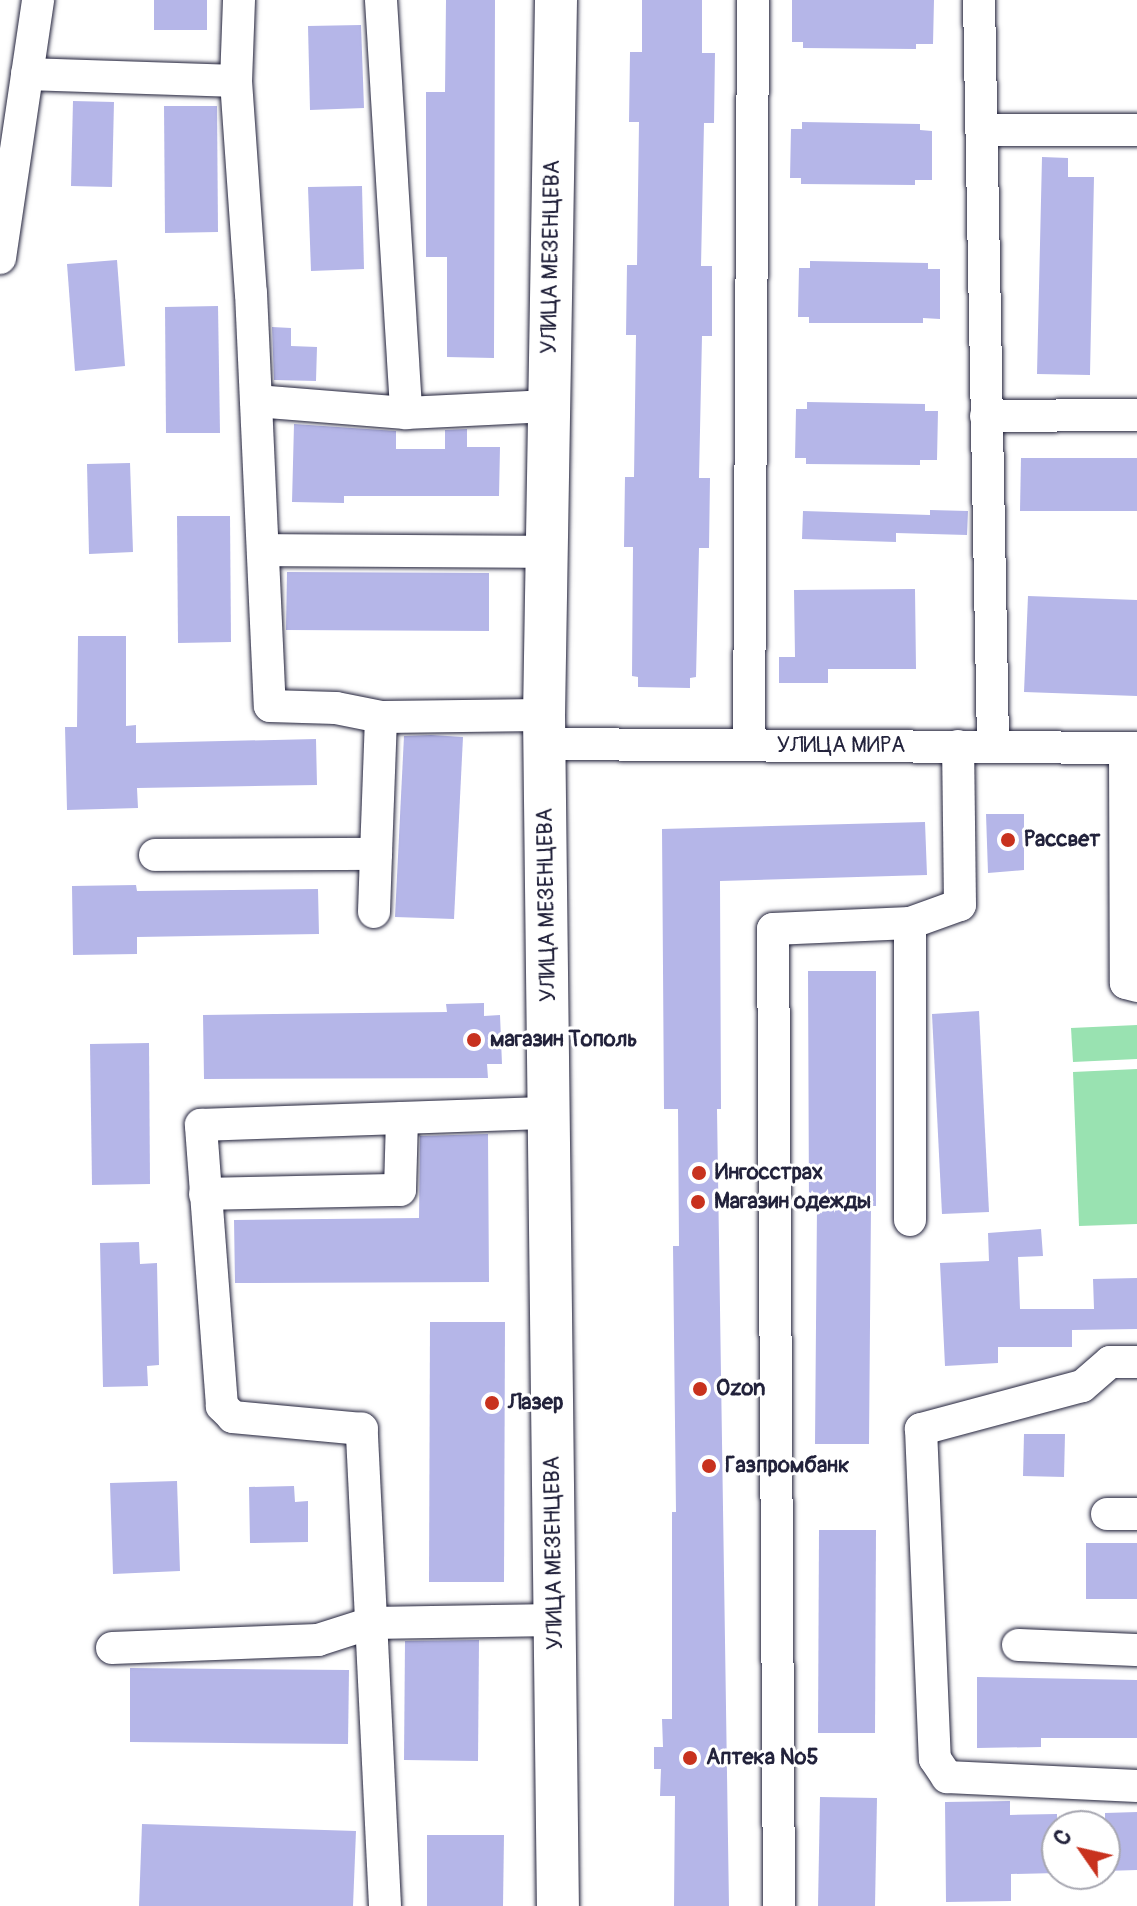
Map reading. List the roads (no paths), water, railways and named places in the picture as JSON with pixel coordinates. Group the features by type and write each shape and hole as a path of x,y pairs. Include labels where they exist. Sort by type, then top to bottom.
{"main road":[{"name":"УЛИЦА МЕЗЕНЦЕВА","path":"556,0 544,730 558,1906"}],"street":[{"path":"0,258 38,0"},
{"path":"239,0 236,81 263,550 549,552"},
{"path":"381,0 406,413"},
{"path":"749,745 753,0"},
{"path":"979,0 993,746"},
{"path":"27,74 236,81"},
{"path":"982,130 1137,130"},
{"path":"256,401 406,413 549,406"},
{"path":"986,416 1137,415"},
{"name":"УЛИЦА МИРА","path":"263,550 270,706 336,708 381,717 749,745 1131,748"},
{"path":"374,912 381,717"},
{"path":"779,1906 773,929 910,923 960,905 958,746"},
{"path":"1131,748 1126,983 1137,986"},
{"path":"155,855 376,854"},
{"path":"910,923 910,1220"},
{"path":"385,1906 362,1429 233,1417 222,1406 201,1125 549,1113"},
{"path":"205,1194 400,1190 402,1118"},
{"path":"1137,1362 1110,1362 1082,1386 921,1429 935,1759 947,1777 1137,1786"},
{"path":"112,1648 318,1640 371,1623 555,1620"},
{"path":"1018,1645 1137,1650"}],"place":[{"name":"Рассвет","path":"1008,840"},
{"name":"магазин Тополь","path":"474,1040"},
{"name":"Ингосстрах","path":"699,1173"},
{"name":"Магазин одежды","path":"698,1202"},
{"name":"Ozon","path":"700,1389"},
{"name":"Лазер","path":"492,1403"},
{"name":"Газпромбанк","path":"709,1466"},
{"name":"Аптека №5","path":"690,1758"}]}
